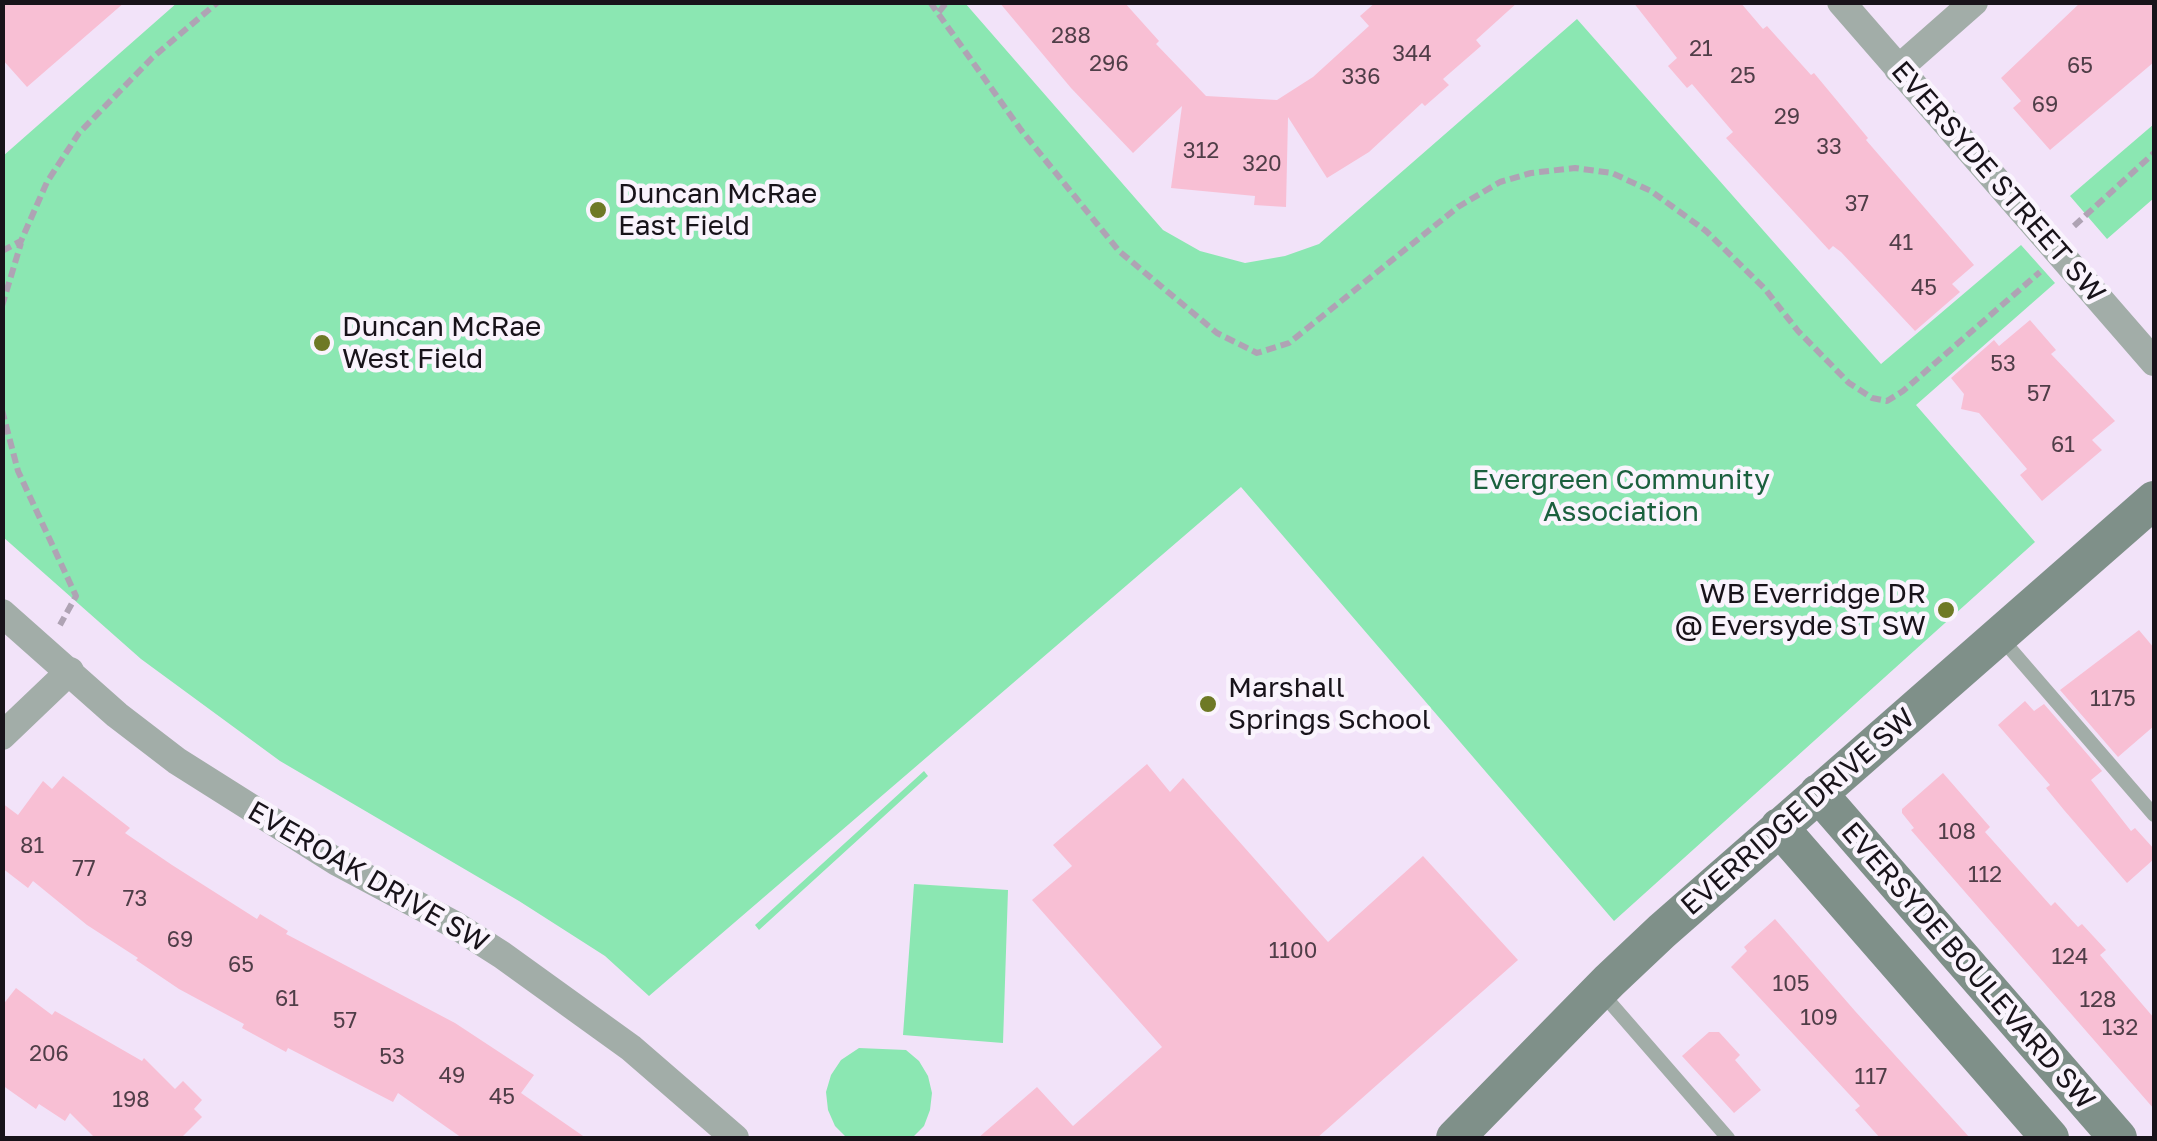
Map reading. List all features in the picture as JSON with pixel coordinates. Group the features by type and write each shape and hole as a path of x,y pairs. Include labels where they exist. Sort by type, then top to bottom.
{"street":[{"name":"EVERSYDE STREET SW","path":"1840,2 2154,362"},
{"path":"1898,68 1974,2"},
{"name":"EVERRIDGE DRIVE SW","path":"1456,1138 1600,990 1779,827 2154,500"},
{"name":"EVEROAK DRIVE SW","path":"2,612 117,714 177,761 337,862 455,926 570,1003 631,1048 735,1138"},
{"path":"2,736 70,671"},
{"name":"EVERSYDE BOULEVARD SW","path":"1818,793 2118,1138"},
{"name":"EVERSYDE BOULEVARD SW","path":"1779,827 2050,1138"}],"lane":[{"path":"1998,635 2154,815"},
{"path":"1600,990 1728,1138"}],"path":[{"path":"2,306 21,242 47,182 80,133 152,58 218,2"},
{"path":"930,2 1021,130 1119,251 1216,333 1256,353 1288,343 1458,207 1500,182 1531,173 1575,168 1612,174 1651,190 1706,231 1849,384 1872,398 1887,401 1904,391 2039,273 2081,217 2154,153"},
{"path":"939,12 947,2"},
{"path":"2,251 21,242"},
{"path":"2,410 18,472 76,596 64,620 39,645"}],"green space":[{"name":"Evergreen Community Association","path":"178,2 965,3 1163,230 1200,251 1245,263 1285,256 1319,244 1577,19 1881,364 2021,245 2055,283 1916,405 2035,542 1614,921 1241,487 649,996 605,956 519,901 280,761 141,659 3,537 3,156"},
{"path":"2154,124 2154,198 2107,239 2070,196"},
{"path":"924,771 928,776 759,930 755,925"},
{"path":"914,884 1008,890 1003,1043 903,1035"},
{"path":"859,1048 906,1050 928,1076 930,1110 924,1126 912,1138 847,1138 835,1126 826,1092 831,1075 841,1060"}],"building":[{"path":"2,2 125,2 27,87 2,59"},
{"path":"999,2 1124,2 1159,41 1156,44 1206,96 1277,100 1313,77 1369,26 1360,16 1376,2 1518,2 1476,40 1481,46 1443,79 1449,85 1425,106 1422,103 1369,152 1327,178 1288,117 1286,207 1254,205 1255,196 1171,188 1182,106 1133,153 1071,88"},
{"path":"1633,2 1740,2 1763,29 1767,26 1811,75 1814,73 1974,265 1952,284 1960,292 1915,331 1841,252 1833,246 1829,250 1726,138 1733,132 1692,84 1687,88 1668,66 1677,58"},
{"path":"2081,2 2154,2 2154,62 2050,150 2013,108 2021,101 2001,78"},
{"path":"2030,320 2056,350 2051,354 2115,421 2092,440 2102,450 2042,501 2020,475 2027,469 1979,413 1961,409 1964,394 1951,378 1994,340 1999,346"},
{"path":"2139,630 2154,648 2154,726 2118,757 2060,690"},
{"path":"2025,701 2034,711 2044,704 2102,771 2091,780 2131,831 2135,828 2154,849 2154,859 2127,883 1998,725"},
{"path":"1147,764 1170,792 1183,778 1328,942 1423,856 1518,960 1317,1138 978,1138 1037,1087 1073,1126 1162,1047 1032,900 1072,866 1053,845"},
{"path":"1943,773 1990,827 1985,832 2051,906 2055,902 2106,950 2100,955 2154,1018 2154,1109 1911,830 1914,828 1902,809"},
{"path":"63,776 130,828 125,833 257,919 260,914 288,931 286,934 455,1023 534,1075 521,1093 586,1138 462,1138 398,1093 393,1102 242,1028 244,1024 179,989 136,960 33,881 28,888 2,868 2,803 18,815 43,781 52,789"},
{"path":"1775,919 1970,1138 1880,1138 1855,1110 1860,1106 1731,967 1747,951 1744,947"},
{"path":"16,988 52,1015 55,1011 142,1061 144,1058 175,1089 183,1081 202,1100 194,1109 202,1117 181,1138 95,1138 70,1113 65,1121 39,1104 36,1109 2,1085 2,1006"},
{"path":"1709,1032 1719,1032 1740,1055 1735,1060 1761,1090 1734,1113 1682,1056"}],"place":[{"name":"Duncan McRae East Field","path":"598,210"},
{"name":"Duncan McRae West Field","path":"322,343"},
{"name":"WB Everridge DR @ Eversyde ST SW","path":"1946,610"},
{"name":"Marshall Springs School","path":"1208,704"}]}
